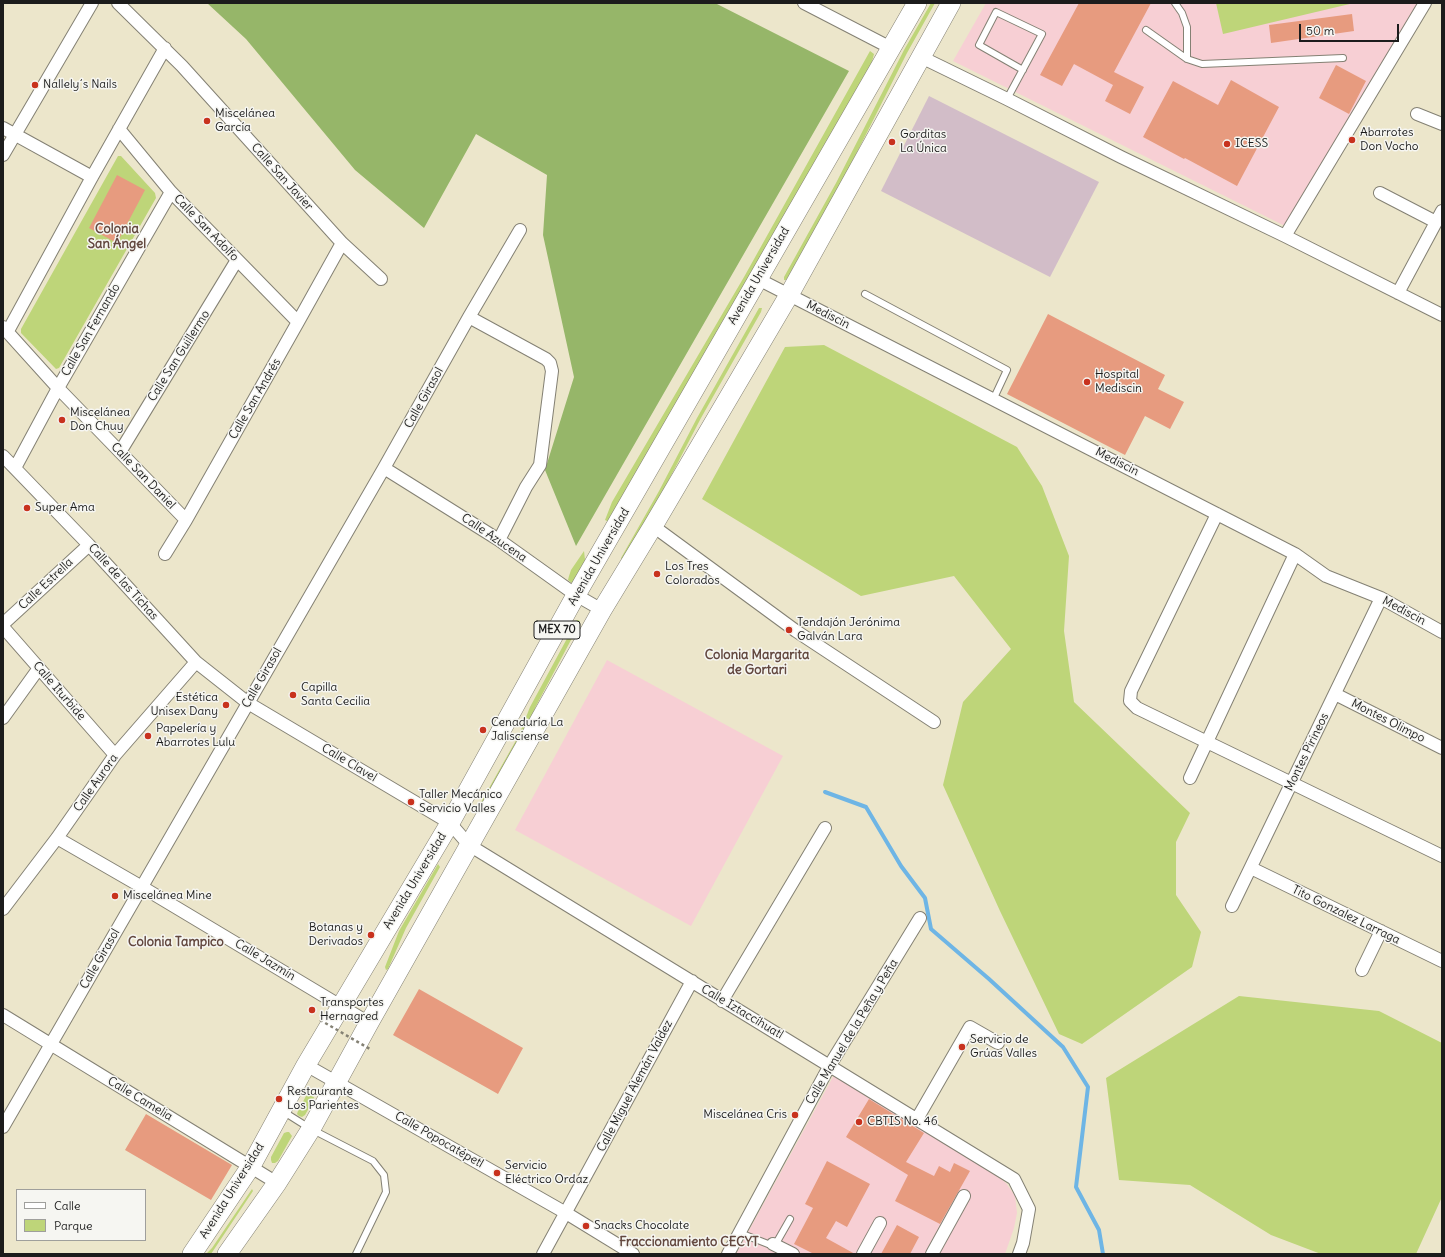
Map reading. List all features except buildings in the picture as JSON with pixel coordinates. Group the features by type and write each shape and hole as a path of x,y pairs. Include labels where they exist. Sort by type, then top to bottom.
{"main road":[{"name":"Avenida Universidad","path":"192,1254 251,1166 306,1065 450,823 576,595 917,3"},
{"name":"MEX 70","path":"227,1254 277,1183 311,1129 369,1023 602,610 789,295 951,3"}],"street":[{"path":"3,155 92,3"},
{"name":"Calle San Javier","path":"118,3 165,48 342,243 381,279"},
{"path":"804,3 891,48"},
{"path":"1285,236 1425,3"},
{"path":"5,329 165,48"},
{"path":"921,57 1442,315"},
{"path":"1417,114 1442,124"},
{"path":"3,128 92,177"},
{"name":"Calle San Adolfo","path":"119,129 171,192 298,322"},
{"name":"Calle San Fernando","path":"14,468 58,388 171,192"},
{"path":"1380,193 1436,222"},
{"path":"1398,293 1442,211"},
{"name":"Calle Girasol","path":"3,1127 520,230"},
{"name":"Calle San Andrés","path":"165,554 186,520 342,243"},
{"name":"Calle San Guillermo","path":"120,452 237,260"},
{"name":"Mediscin","path":"758,279 1295,554 1326,576 1381,598 1442,632"},
{"path":"469,317 546,359 550,363 552,371 540,465 526,487 499,540"},
{"name":"Calle San Daniel","path":"5,329 58,388 186,520"},
{"name":"Calle de las Tichas","path":"3,456 89,545 196,662 248,703"},
{"name":"Calle Azucena","path":"384,468 499,540 576,595 602,610"},
{"path":"1217,514 1131,691 1130,701 1137,708 1442,856"},
{"path":"653,526 796,631 934,722"},
{"name":"Calle Estrella","path":"3,626 89,545"},
{"path":"1190,778 1295,554"},
{"name":"Montes Pirineos","path":"1232,906 1381,598"},
{"name":"Calle Iturbide","path":"3,626 115,755"},
{"name":"Calle Aurora","path":"3,909 57,838 115,755 196,662"},
{"path":"3,718 39,668"},
{"name":"Montes Olimpo","path":"1335,694 1442,748"},
{"name":"Calle Clavel","path":"248,703 450,823 469,845"},
{"path":"722,1001 825,828"},
{"name":"Calle Jazmín","path":"57,838 142,887 369,1023"},
{"name":"Calle Iztaccíhuatl","path":"469,845 1014,1179 1029,1209 1023,1243 1019,1254"},
{"name":"Tito Gonzalez Larraga","path":"1251,868 1442,961"},
{"name":"Calle Manuel de la Peña y Peña","path":"728,1254 830,1065 920,918"},
{"path":"1362,970 1381,931"},
{"name":"Calle Miguel Alemán Valdez","path":"543,1254 692,981"},
{"name":"Calle Camelia","path":"3,1015 277,1183"},
{"path":"918,1119 970,1027 998,1043"},
{"name":"Calle Popocatépetl","path":"306,1065 566,1213 633,1254"},
{"path":"932,1254 964,1196"},
{"path":"863,1254 880,1223"},
{"path":"773,1244 793,1254"}],"lane":[{"path":"1176,3 1182,13 1187,27 1187,59"},
{"path":"1007,99 1023,70 1042,34 996,12 979,45 1023,70"},
{"path":"1146,30 1187,59 1202,64 1211,65 1343,58"},
{"path":"865,294 1007,370 992,400"},
{"path":"281,1110 311,1129 373,1161 384,1175 386,1192 356,1254"},
{"path":"740,1233 768,1244 773,1244 778,1240 790,1219"}],"path":[{"path":"320,1020 370,1050"}],"shaded area":[{"name":"ICESS","path":"986,3 1418,3 1285,226 953,61"},
{"path":"929,96 1099,182 1050,277 881,191"},
{"path":"607,660 783,756 691,926 515,830"},
{"name":"CBTIS No. 46","path":"834,1075 987,1168 1006,1183 1015,1196 1017,1213 1014,1228 1005,1254 736,1254"}],"green space":[{"path":"207,3 715,3 849,71 576,546 545,470 574,377 543,235 547,175 476,134 424,228 355,170 246,39"},
{"path":"931,3 935,3 907,53 847,172 788,277 784,280 784,277 836,183 904,50"},
{"path":"1216,3 1354,3 1223,34"},
{"path":"870,51 874,54 872,62 609,522 605,520 612,502 744,277"},
{"path":"118,156 121,156 155,193 156,198 59,368 56,369 21,333 21,329"},
{"path":"759,308 762,308 761,312 701,418 662,493 622,560 621,558 659,491 697,418"},
{"path":"824,345 1017,447 1042,486 1069,556 1064,631 1074,702 1190,813 1176,842 1176,895 1201,932 1192,967 1082,1044 1059,1034 1000,911 943,785 963,702 1011,649 954,576 861,596 702,499 785,347"},
{"path":"584,551 586,568 573,584 568,580 571,570"},
{"path":"577,620 579,620 580,623 536,706 524,737 479,812 478,809 480,804 519,735 530,707"},
{"path":"438,864 440,867 406,928 388,969 386,970 385,967 399,931"},
{"path":"1239,996 1379,1011 1442,1043 1442,1197 1416,1254 1321,1254 1271,1235 1190,1185 1119,1180 1106,1078"},
{"path":"309,1094 314,1097 313,1101 305,1115 302,1117 299,1116 297,1114 298,1111 306,1096"},
{"path":"289,1132 292,1136 278,1161 272,1163 271,1157 284,1133"},
{"path":"252,1189 253,1191 211,1254 206,1254 212,1248"}],"waterway":[{"path":"825,792 866,807 901,866 925,898 931,929 989,979 1063,1047 1088,1087 1076,1187 1099,1230 1103,1254"}],"place":[{"name":"Nallely´s Nails","path":"35,85"},
{"name":"Miscelánea García","path":"207,121"},
{"name":"Abarrotes Don Vocho","path":"1352,140"},
{"name":"Gorditas La Única","path":"892,142"},
{"name":"ICESS","path":"1227,144"},
{"name":"Hospital Mediscin","path":"1087,382"},
{"name":"Miscelánea Don Chuy","path":"62,420"},
{"name":"Super Ama","path":"27,508"},
{"name":"Los Tres Colorados","path":"657,574"},
{"name":"Tendajón Jerónima Galván Lara","path":"789,630"},
{"name":"Capilla Santa Cecilia","path":"293,695"},
{"name":"Estética Unisex Dany","path":"226,705"},
{"name":"Cenaduría La Jalisciense","path":"483,730"},
{"name":"Papelería y Abarrotes Lulu","path":"148,736"},
{"name":"Taller Mecánico Servicio Valles","path":"411,802"},
{"name":"Miscelánea Mine","path":"115,896"},
{"name":"Botanas y Derivados","path":"371,935"},
{"name":"Transportes Hernagred","path":"312,1010"},
{"name":"Servicio de Grúas Valles","path":"962,1047"},
{"name":"Restaurante Los Parientes","path":"279,1099"},
{"name":"Miscelánea Cris","path":"795,1115"},
{"name":"CBTIS No. 46","path":"859,1122"},
{"name":"Servicio Eléctrico Ordaz","path":"497,1173"},
{"name":"Snacks Chocolate","path":"586,1226"}],"district":[{"name":"Colonia San Ángel","path":"117,236"},
{"name":"Colonia Margarita de Gortari","path":"757,662"},
{"name":"Colonia Tampico","path":"176,942"},
{"name":"Fraccionamiento CECYT","path":"689,1242"}]}
